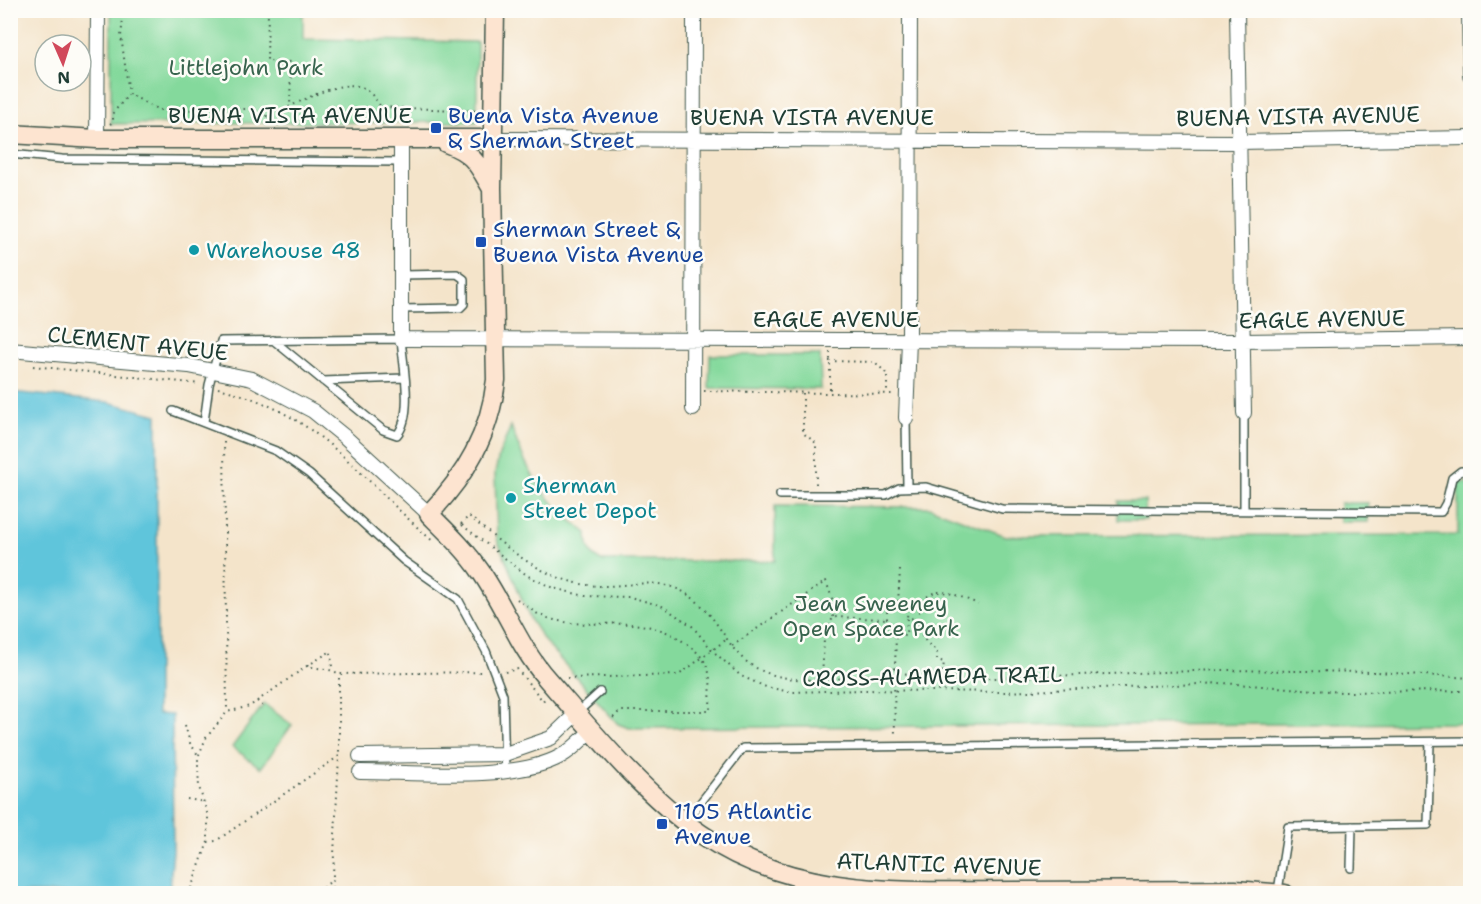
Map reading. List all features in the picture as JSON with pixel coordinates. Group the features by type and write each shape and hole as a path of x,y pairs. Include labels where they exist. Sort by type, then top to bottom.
{"street":[{"path":"97,139 98,10"},
{"path":"421,519 456,485 485,432 493,407 495,337 492,188 495,10"},
{"path":"693,409 694,10"},
{"path":"906,418 909,340 910,10"},
{"path":"1237,10 1245,413"},
{"path":"1469,10 1470,75"},
{"name":"BUENA VISTA AVENUE","path":"10,134 97,139 269,140 1240,142 1470,138"},
{"path":"400,139 401,339"},
{"path":"438,140 462,148 473,157 492,188"},
{"name":"EAGLE AVENUE","path":"401,339 495,337 1244,341 1470,338"},
{"name":"CLEMENT AVEUE","path":"10,350 212,369 252,379 313,411 345,436 421,519"},
{"name":"ATLANTIC AVENUE","path":"421,519 451,535 481,573 518,640 533,662 651,793 685,823 741,858 786,876 835,887 888,892 1235,890 1281,893"},
{"path":"360,756 505,754 551,738 578,712"},
{"path":"360,772 505,772 536,766 562,756 593,729"}],"lane":[{"path":"96,159 97,139"},
{"path":"10,154 96,159 400,162"},
{"path":"401,275 457,274 464,279 464,304 460,308 401,309"},
{"path":"204,422 212,369 221,341 273,340 401,339 404,427 397,435 383,430 273,340"},
{"path":"323,381 404,378"},
{"path":"173,411 276,452 309,474 405,561 458,598 496,672 503,695 505,772"},
{"path":"1244,510 1245,413"},
{"path":"906,418 907,487"},
{"path":"780,495 886,495 907,487 926,487 1002,509 1441,512 1446,503 1452,478 1461,471 1470,471"},
{"path":"578,712 600,692"},
{"path":"685,823 743,747 1470,741"},
{"path":"1281,893 1288,827 1428,825 1430,742"},
{"path":"1351,868 1353,826"}],"path":[{"path":"110,124 113,122 113,113 129,94 121,36 124,10"},
{"path":"268,10 267,61 291,62 290,107"},
{"path":"129,94 159,110 251,109 269,117 320,93 351,84 363,87 381,107 494,112"},
{"path":"269,117 269,140"},
{"path":"830,340 830,394"},
{"path":"830,362 875,362 887,374 887,394"},
{"path":"31,366 209,385 245,394 274,406 303,423 421,519"},
{"path":"693,391 908,394"},
{"path":"803,393 802,433 816,443 816,495"},
{"path":"224,430 227,712"},
{"name":"CROSS-ALAMEDA TRAIL","path":"421,519 440,547 469,516 532,565 567,582 600,586 647,583 675,588 700,603 713,616 732,646 752,665 771,674 822,679 890,673"},
{"name":"CROSS-ALAMEDA TRAIL","path":"451,535 462,525 528,576 553,588 585,596 630,597 662,606 692,626 713,651 741,676 766,687 791,692 1004,692 1223,683 1342,692 1470,691"},
{"path":"898,603 900,570"},
{"path":"732,646 826,581 834,604 833,617 824,639 822,679"},
{"path":"942,678 944,662 937,660 937,650 926,645 920,636 918,619 923,603 932,594 942,592 978,604"},
{"path":"517,599 540,615 559,620 639,623 660,628 693,648 702,658 709,672 710,711 621,711 610,721"},
{"path":"887,602 908,604 907,618 906,635 886,634 887,602"},
{"path":"833,617 887,619"},
{"path":"907,618 918,619"},
{"path":"894,677 899,673 895,669 896,634"},
{"path":"566,679 570,676 679,675 728,639"},
{"path":"189,894 195,871 208,842 208,816 199,788 198,757 206,738 227,712 250,706 330,651 332,669"},
{"path":"307,666 323,671 332,669 339,674 496,672 517,669 543,700 547,696"},
{"path":"895,669 890,673 894,677 895,745"},
{"name":"CROSS-ALAMEDA TRAIL","path":"899,673 942,678 1222,670 1377,672 1470,678"},
{"path":"333,894 339,756 339,674"},
{"path":"257,701 263,706"},
{"path":"185,725 190,743 198,757"},
{"path":"208,842 216,841 339,756"},
{"path":"187,799 204,802"},
{"path":"313,894 333,879"}],"green space":[{"name":"Littlejohn Park","path":"111,11 303,11 303,39 477,42 477,122 111,124"},
{"path":"710,355 820,355 821,389 709,388"},
{"name":"Jean Sweeney Open Space Park","path":"511,426 531,473 549,499 587,533 589,550 601,561 775,561 775,506 929,507 1006,536 1458,535 1458,482 1470,483 1470,723 629,728 618,724 545,642 530,619 497,539 495,473 499,455"},
{"path":"1118,501 1145,501 1146,520 1118,520"},
{"path":"1340,503 1368,503 1368,522 1340,522"},
{"path":"264,704 292,725 261,768 232,747"}],"water":[{"path":"11,392 108,402 157,415 157,714 172,715 173,851 169,893 11,893"}],"place":[{"name":"Buena Vista Avenue & Sherman Street","path":"436,128"},
{"name":"Sherman Street & Buena Vista Avenue","path":"481,242"},
{"name":"Warehouse 48","path":"194,250"},
{"name":"Sherman Street Depot","path":"511,498"},
{"name":"1105 Atlantic Avenue","path":"662,824"}]}
